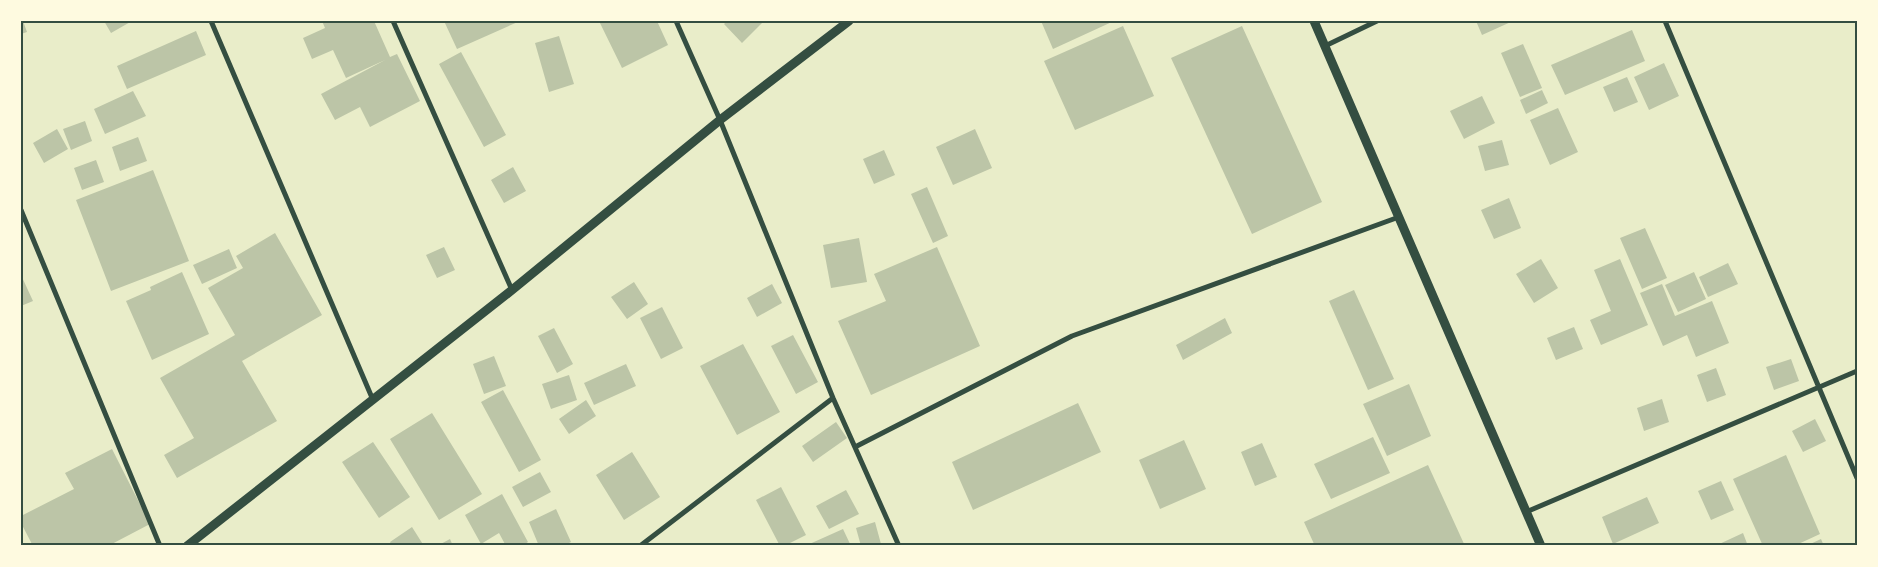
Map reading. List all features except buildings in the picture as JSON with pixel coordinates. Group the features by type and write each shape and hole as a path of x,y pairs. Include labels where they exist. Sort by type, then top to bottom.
{"street":[{"path":"210,21 373,400"},
{"path":"393,21 512,290"},
{"path":"676,21 720,120 833,398 899,546"},
{"path":"187,546 512,290 720,120 849,21"},
{"path":"1314,21 1541,546"},
{"path":"1325,46 1377,21"},
{"path":"1665,21 1857,478"},
{"path":"21,210 160,546"},
{"path":"855,447 1072,336 1399,217"},
{"path":"1526,512 1857,372"},
{"path":"640,546 833,398"}]}
